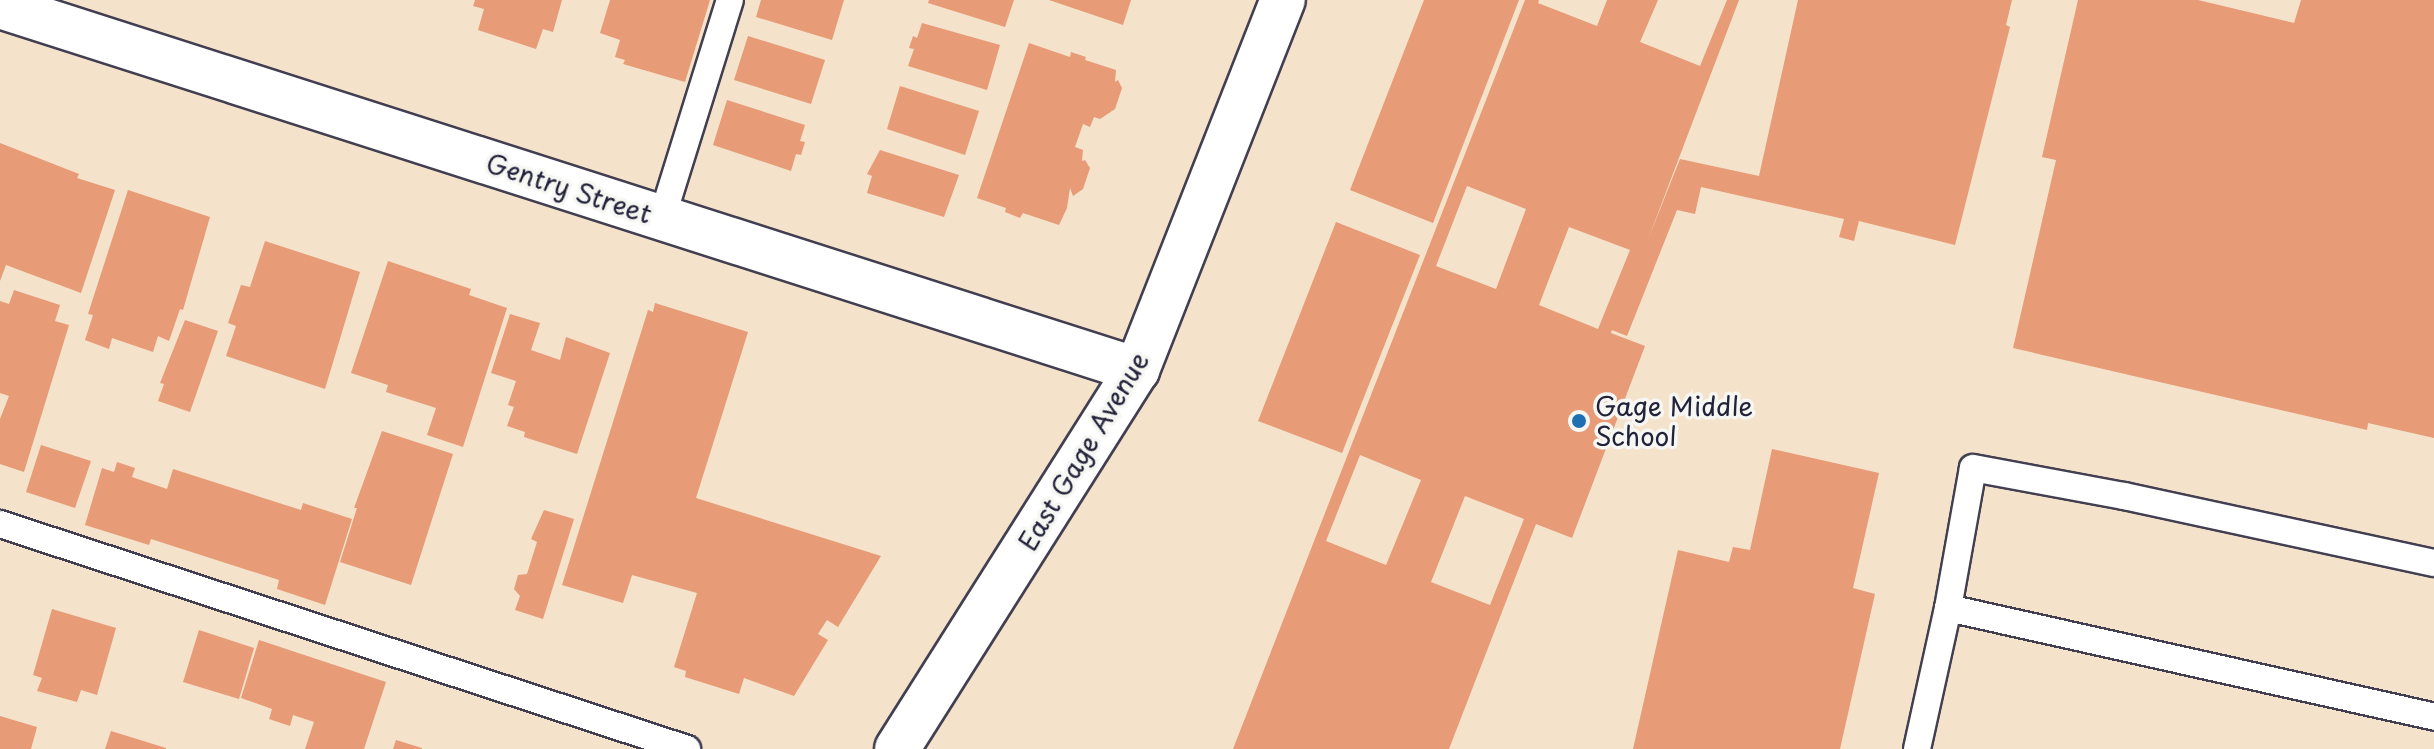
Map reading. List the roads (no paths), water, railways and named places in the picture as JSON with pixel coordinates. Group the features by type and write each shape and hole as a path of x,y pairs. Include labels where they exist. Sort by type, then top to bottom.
{"street":[{"name":"East Gage Avenue","path":"897,749 1137,370 1283,0"},
{"name":"Gentry Street","path":"0,6 1137,370"}],"lane":[{"path":"662,218 730,0"},
{"path":"1917,749 1948,608 1973,468 2124,496 2434,563"},
{"path":"0,524 687,749"},
{"path":"1948,608 2434,717"}],"place":[{"name":"Gage Middle School","path":"1579,421"}]}
